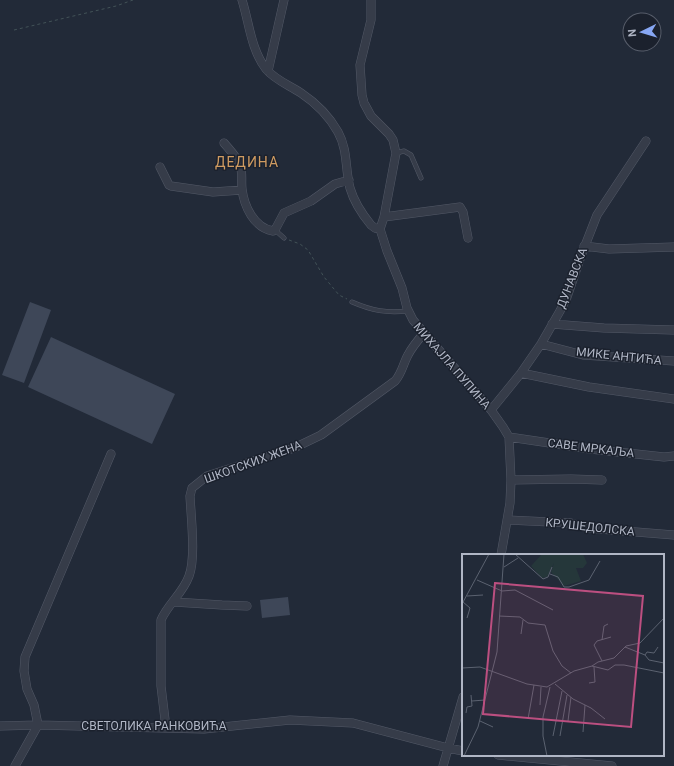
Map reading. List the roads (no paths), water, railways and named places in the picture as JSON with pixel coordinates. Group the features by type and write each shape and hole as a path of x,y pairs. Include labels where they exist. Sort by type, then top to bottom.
{"street":[{"path":"242,0 261,62 268,71 313,102 330,120 338,132 345,148 350,188 355,202 371,225 380,229 384,217 396,153 393,140 389,134 370,116 362,95 360,65 372,20 371,0"},
{"path":"268,71 284,0"},
{"name":"ДУНАВСКА","path":"491,410 521,373 541,344 567,297 584,246 597,215 646,141"},
{"path":"224,143 240,164 242,190 246,206 251,217 268,229 275,230 284,213 311,201 335,184 349,180"},
{"path":"160,168 171,186 212,192 242,190"},
{"path":"384,217 460,207 463,212 468,238"},
{"name":"МИХАЈЛА ПУПИНА","path":"380,229 402,288 408,311 413,320 491,410 503,426 508,436 511,480 510,503 502,554"},
{"path":"584,246 609,249 674,247"},
{"path":"552,324 604,328 674,330"},
{"name":"ШКОТСКИХ ЖЕНА","path":"166,728 162,686 161,620 163,614 181,592 189,576 192,561 190,496 192,488 207,476 294,448 321,435 395,381 401,374 409,353 424,333"},
{"name":"МИКЕ АНТИЋА","path":"541,344 583,355 674,361"},
{"path":"521,373 589,387 674,399"},
{"name":"САВЕ МРКАЉА","path":"508,436 590,450 674,456"},
{"path":"15,766 38,726 34,705 27,689 24,672 25,657 111,454"},
{"path":"511,480 602,480"},
{"name":"КРУШЕДОЛСКА","path":"507,520 571,523 593,528 674,535"},
{"path":"174,602 247,606"},
{"path":"443,766 462,700"},
{"name":"СВЕТОЛИКА РАНКОВИЋА","path":"0,726 204,729 290,720 353,723 448,748 462,750"},
{"path":"508,756 612,766"}],"lane":[{"path":"396,153 404,152 411,155 421,178"},
{"path":"275,230 284,238"},
{"path":"352,302 378,311 408,311"}],"district":[{"name":"ДЕДИНА","path":"247,162"}]}
